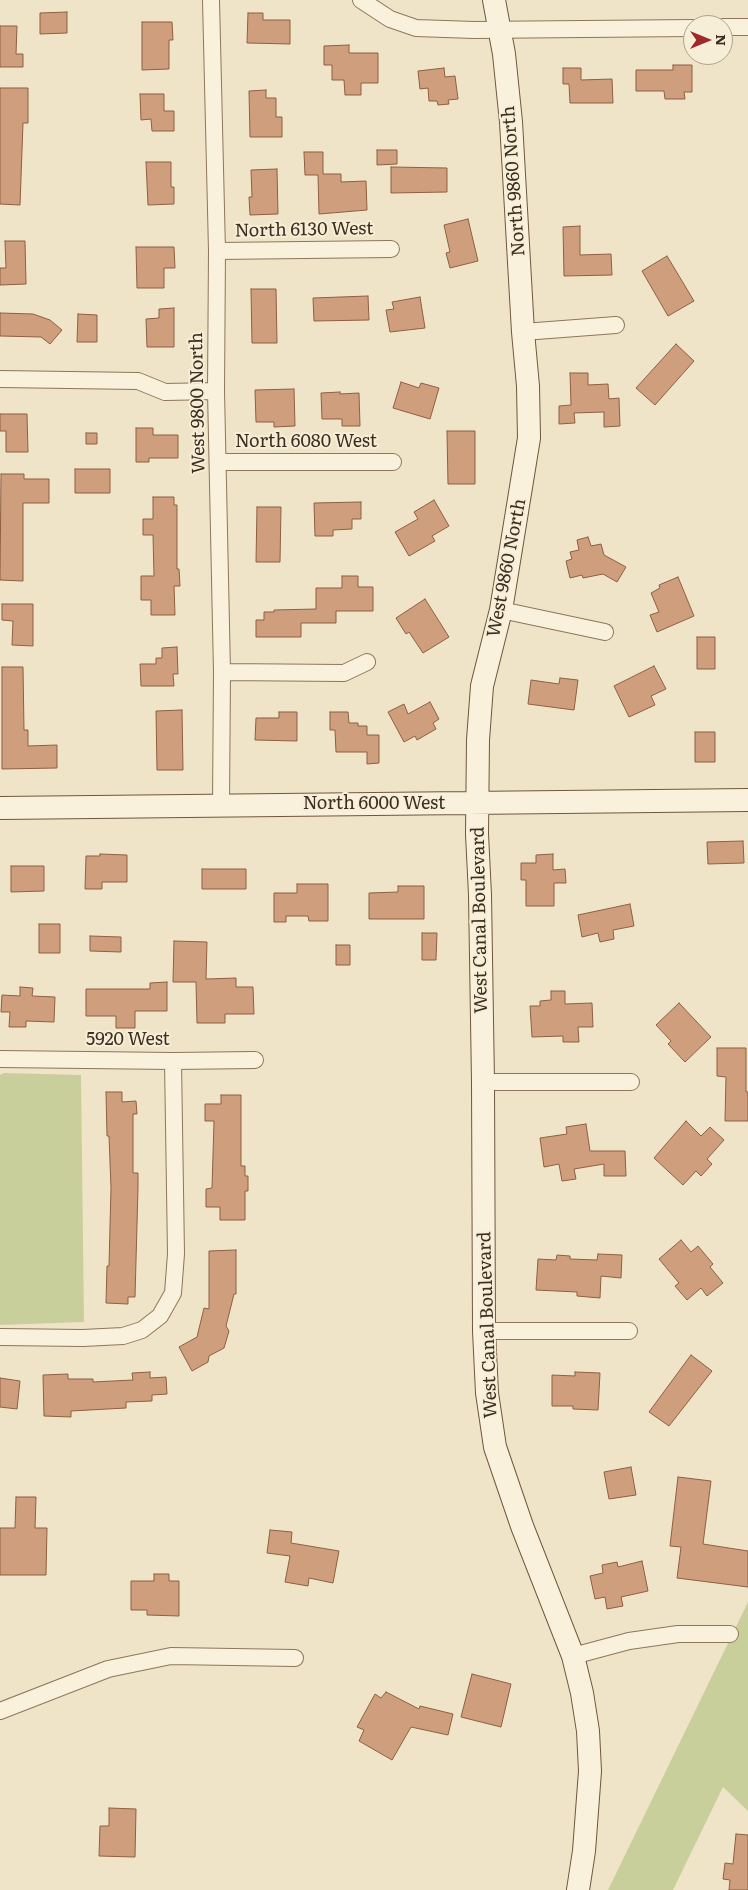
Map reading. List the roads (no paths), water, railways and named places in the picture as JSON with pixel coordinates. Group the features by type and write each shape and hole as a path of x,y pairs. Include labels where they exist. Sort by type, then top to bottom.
{"street":[{"name":"West 9800 North","path":"211,0 217,251 216,391 222,672 221,804"},
{"path":"361,0 390,19 416,28 499,30 683,28"},
{"path":"494,0 499,30"},
{"path":"733,27 748,27"},
{"name":"North 9860 North","path":"499,30 511,122 523,332"},
{"name":"North 6130 West","path":"217,251 392,249"},
{"path":"523,332 616,325"},
{"name":"West 9860 North","path":"478,804 478,740 482,686 501,610 528,438 528,386 523,332"},
{"path":"0,379 138,381 165,392 216,391"},
{"name":"North 6080 West","path":"219,462 393,462"},
{"path":"501,610 605,632"},
{"path":"222,672 344,673 367,662"},
{"name":"North 6000 West","path":"0,808 221,804 478,804 748,800"},
{"name":"West Canal Boulevard","path":"478,804 476,834 480,895 484,1330 487,1392 495,1447 522,1526 573,1656 588,1731 590,1771 584,1851 578,1890"},
{"name":"5920 West","path":"0,1059 255,1060"},
{"path":"0,1337 84,1338 123,1336 142,1330 160,1316 173,1293 176,1254 173,1061"},
{"path":"483,1082 631,1082"},
{"path":"484,1330 629,1331"},
{"path":"573,1656 629,1641 678,1634 730,1634"},
{"path":"0,1711 108,1669 171,1656 295,1658"}]}
